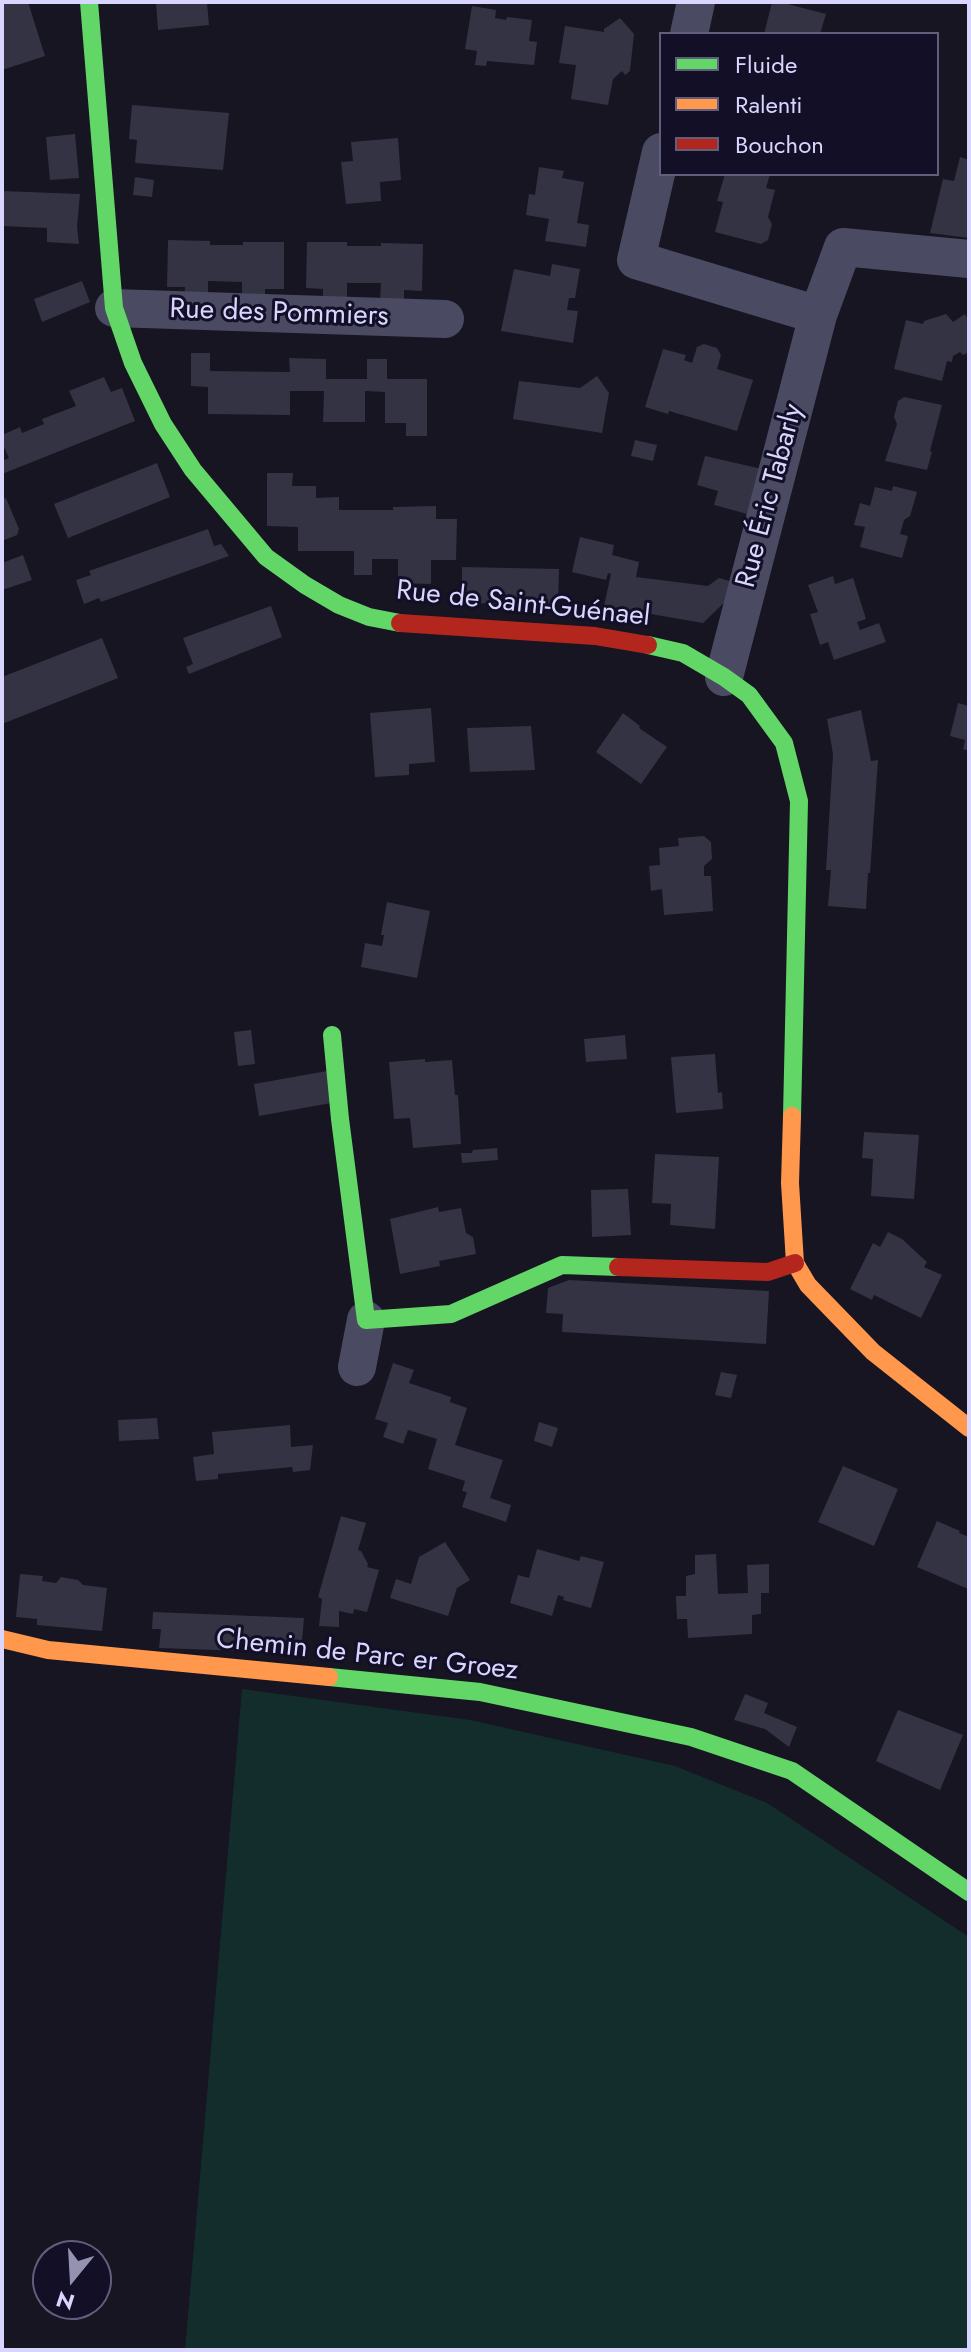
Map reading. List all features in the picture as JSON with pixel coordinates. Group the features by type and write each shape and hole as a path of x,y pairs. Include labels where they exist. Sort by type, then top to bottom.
{"street":[{"name":"Rue de Saint-Guénael","path":"89,2 114,308 133,363 163,424 193,470 266,557 339,605 369,617 414,625 595,636 683,653 749,695 784,743 799,801 790,1183 795,1263"},
{"path":"689,32 696,2"},
{"path":"659,161 636,260 818,315"},
{"name":"Rue Éric Tabarly","path":"724,677 818,315 843,247 969,259"},
{"name":"Rue des Pommiers","path":"114,308 445,319"},
{"path":"332,1035 366,1320 357,1367"},
{"path":"366,1320 451,1314 562,1265 768,1272 795,1263 808,1285 873,1352 969,1428"},
{"name":"Chemin de Parc er Groez","path":"2,1639 48,1650 480,1692 691,1737 792,1771 969,1892"}],"green space":[{"path":"242,1689 470,1720 675,1766 767,1803 969,1937 969,2350 185,2350"}],"building":[{"path":"2,2 28,2 45,56 2,70"},
{"path":"156,2 207,2 209,25 158,30"},
{"path":"772,2 826,14 821,32 764,32"},
{"path":"472,6 496,10 495,18 532,20 529,41 537,42 534,65 487,61 486,66 475,65 477,51 465,49"},
{"path":"620,18 634,34 630,71 625,75 622,71 613,79 608,105 571,99 576,65 559,63 565,26 604,32"},
{"path":"132,105 229,113 223,170 135,163 137,140 129,139"},
{"path":"75,134 79,178 50,180 46,137"},
{"path":"398,138 401,180 380,182 381,201 346,204 341,162 353,161 351,142"},
{"path":"960,157 969,160 969,238 930,233 943,179 954,181"},
{"path":"539,167 564,171 562,178 584,182 577,223 589,225 586,247 545,241 549,219 526,215 529,194 535,195"},
{"path":"724,176 769,176 766,188 775,190 768,217 772,224 768,240 761,244 715,232 723,202 717,201"},
{"path":"135,177 154,180 152,197 133,195"},
{"path":"2,191 80,194 79,244 47,242 47,228 2,226"},
{"path":"168,240 210,241 210,245 284,242 284,289 265,289 265,302 242,301 242,282 208,281 208,301 184,301 185,287 167,287"},
{"path":"307,242 347,242 347,246 423,244 422,291 404,290 404,303 380,302 381,283 347,283 347,302 323,302 323,289 306,288"},
{"path":"552,264 580,269 575,298 569,298 567,310 578,311 573,343 501,331 514,269 550,276"},
{"path":"82,281 90,302 42,322 34,299"},
{"path":"946,314 953,322 965,314 969,322 969,352 963,355 960,352 953,356 952,362 947,361 942,381 894,369 906,320 923,324"},
{"path":"704,344 717,348 721,355 717,369 753,380 737,431 645,407 663,349 686,355 684,360 692,363 697,347"},
{"path":"191,353 210,353 210,371 290,372 289,358 326,359 326,379 367,379 367,359 387,359 387,379 427,379 427,436 406,436 406,423 385,423 385,392 365,391 365,422 323,422 324,391 290,391 290,415 208,414 208,387 191,386"},
{"path":"597,376 609,393 602,433 513,419 519,381 580,388"},
{"path":"104,377 111,392 122,388 135,421 2,474 2,461 9,458 2,435 20,427 22,433 44,424 42,419 76,406 69,391"},
{"path":"904,397 942,405 927,470 885,461 897,424 894,417 898,401"},
{"path":"635,440 657,445 653,461 631,456"},
{"path":"705,456 762,469 751,515 714,505 718,491 697,485"},
{"path":"157,463 170,497 68,538 54,504"},
{"path":"267,473 293,473 292,486 316,486 316,498 339,497 339,510 436,506 436,519 457,519 456,560 431,560 431,584 398,583 398,559 372,559 372,575 354,575 354,551 298,551 298,527 267,526"},
{"path":"893,486 917,492 910,516 904,520 900,534 908,536 902,558 860,547 865,527 854,525 860,503 870,506 875,487 892,491"},
{"path":"6,498 19,529 17,535 2,541 2,499"},
{"path":"208,529 214,546 221,544 229,556 101,602 99,598 84,604 76,580 91,575 89,571"},
{"path":"580,537 614,545 612,555 639,562 636,577 708,586 719,578 733,582 729,598 703,623 604,606 611,574 608,573 606,580 572,572"},
{"path":"23,555 32,580 2,590 2,563"},
{"path":"462,567 559,569 558,605 462,603"},
{"path":"833,576 835,584 853,578 866,619 857,622 860,630 879,623 886,642 834,660 828,642 820,645 810,614 818,612 808,585"},
{"path":"271,606 282,637 189,674 186,667 193,664 183,638"},
{"path":"102,638 118,678 2,724 2,677"},
{"path":"958,703 969,706 969,751 963,749 965,740 950,736"},
{"path":"431,708 435,762 409,764 409,775 375,777 370,713"},
{"path":"861,710 871,761 878,760 866,909 828,906 831,870 826,870 833,754 827,719"},
{"path":"623,713 667,747 641,784 596,752"},
{"path":"531,726 535,770 470,772 467,728"},
{"path":"704,836 711,842 712,859 704,866 704,876 711,876 713,911 664,915 662,889 651,891 649,866 660,865 659,848 679,846 678,838"},
{"path":"387,902 430,911 417,978 361,967 365,943 382,946"},
{"path":"251,1030 255,1064 238,1066 234,1032"},
{"path":"625,1035 627,1059 586,1062 584,1039"},
{"path":"715,1054 718,1093 722,1092 723,1109 676,1113 671,1057"},
{"path":"425,1059 425,1062 452,1060 461,1144 413,1148 410,1118 394,1119 389,1062"},
{"path":"327,1071 331,1103 259,1116 254,1084"},
{"path":"864,1132 919,1135 914,1199 871,1196 873,1159 862,1158"},
{"path":"497,1148 498,1160 462,1163 461,1153"},
{"path":"655,1154 719,1157 715,1229 670,1225 671,1204 652,1203"},
{"path":"628,1189 631,1235 592,1237 591,1190"},
{"path":"438,1207 439,1212 461,1208 466,1233 473,1237 476,1254 439,1261 440,1266 400,1274 390,1219"},
{"path":"888,1232 902,1239 927,1262 924,1267 942,1275 921,1318 874,1295 872,1300 850,1289 873,1243 880,1247"},
{"path":"569,1280 769,1291 766,1344 562,1332 563,1314 546,1313 548,1288"},
{"path":"393,1363 414,1370 409,1383 451,1397 450,1402 467,1408 455,1445 503,1460 490,1498 511,1505 506,1522 462,1507 467,1492 462,1491 465,1481 428,1469 437,1439 408,1430 403,1444 383,1437 388,1423 375,1419"},
{"path":"721,1372 737,1375 731,1398 715,1395"},
{"path":"157,1418 159,1439 119,1441 118,1420"},
{"path":"539,1422 558,1428 552,1447 534,1441"},
{"path":"290,1425 291,1447 313,1445 310,1470 293,1472 292,1467 218,1474 218,1479 196,1481 193,1457 214,1454 212,1432"},
{"path":"843,1466 898,1489 874,1546 818,1522"},
{"path":"341,1516 366,1523 358,1550 367,1567 379,1570 367,1612 354,1609 353,1614 339,1611 339,1627 319,1626 322,1599 318,1597"},
{"path":"937,1521 969,1537 968,1589 917,1567"},
{"path":"445,1542 470,1580 457,1588 448,1616 390,1598 396,1579 411,1584 419,1557"},
{"path":"537,1549 579,1561 581,1556 604,1562 591,1608 563,1600 564,1597 558,1595 552,1616 510,1603 518,1575 529,1578"},
{"path":"716,1554 718,1594 748,1593 747,1565 769,1564 769,1593 761,1593 761,1614 752,1615 752,1634 688,1638 687,1619 677,1619 676,1596 686,1596 686,1576 695,1574 695,1555"},
{"path":"20,1574 43,1576 42,1581 56,1583 61,1577 78,1580 83,1585 107,1588 102,1631 37,1625 37,1619 16,1617"},
{"path":"153,1612 304,1618 301,1653 159,1648 161,1629 152,1629"},
{"path":"745,1694 768,1703 764,1713 797,1727 789,1747 765,1729 734,1720"},
{"path":"898,1710 963,1735 940,1790 876,1761"}],"traffic: fast":[{"path":"89,2 114,308 133,363 163,424 193,470 266,557 339,605 369,617 400,623"},
{"path":"648,645 683,653 749,695 784,743 799,801 792,1116"},
{"path":"332,1035 366,1320 451,1314 562,1265 618,1267"},
{"path":"329,1677 480,1692 691,1737 792,1771 969,1892"}],"traffic: slow":[{"path":"792,1116 790,1183 795,1263 808,1285 873,1352 969,1428"},
{"path":"2,1639 48,1650 329,1677"}],"traffic: jam":[{"path":"400,623 595,636 648,645"},
{"path":"618,1267 768,1272 795,1263"}]}
